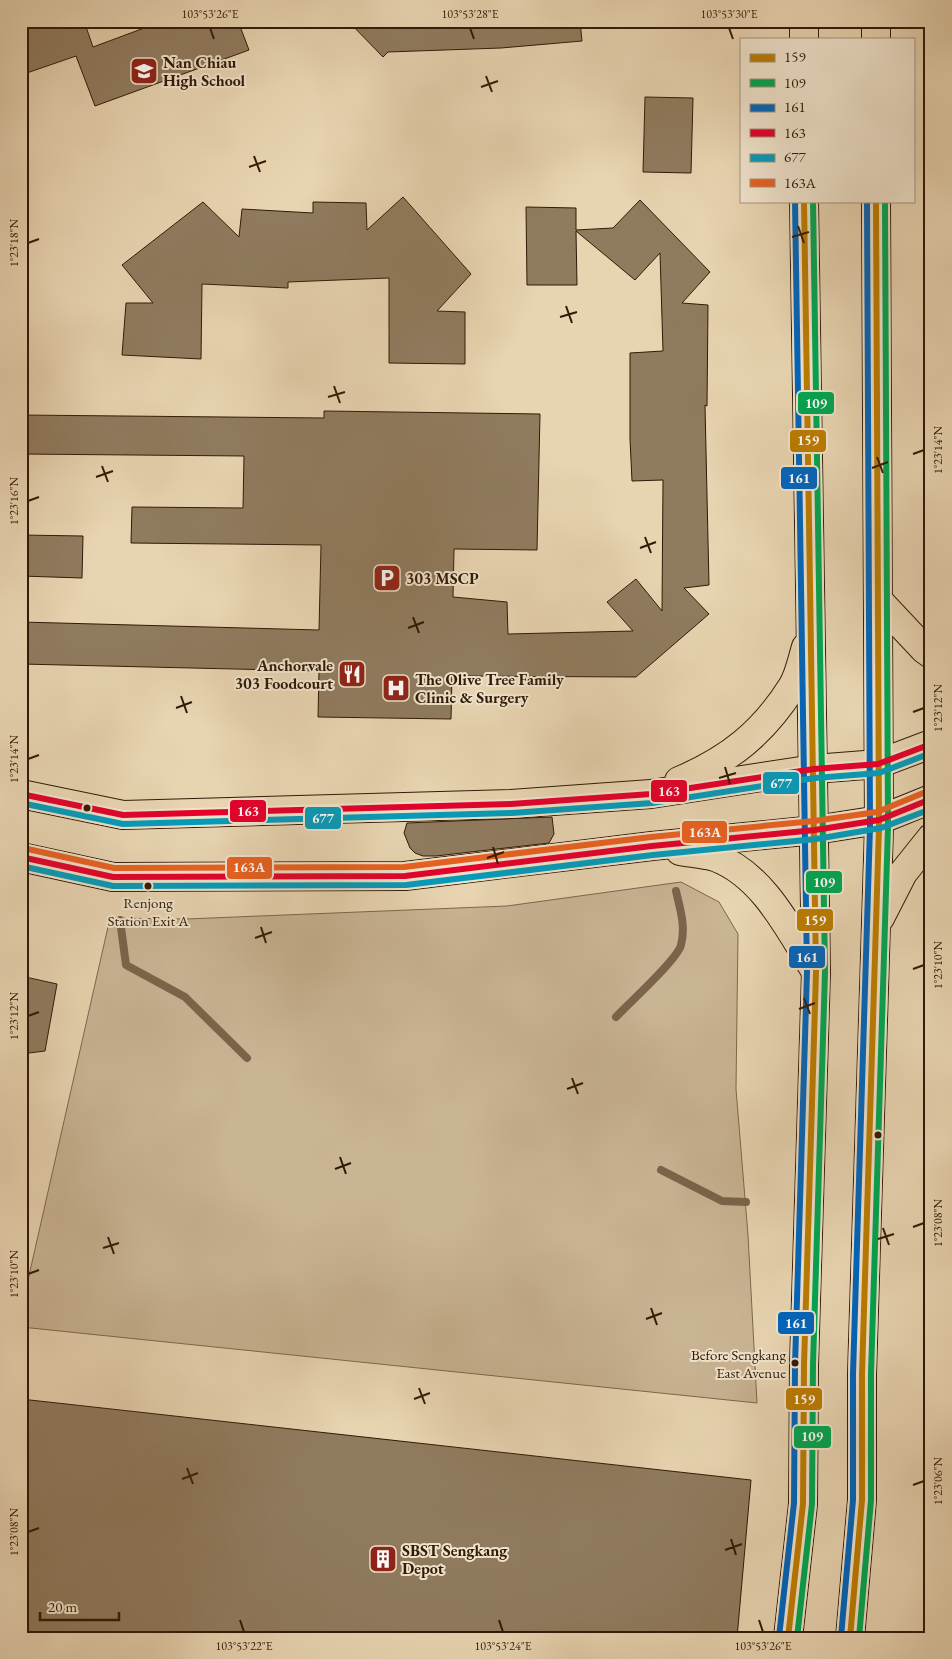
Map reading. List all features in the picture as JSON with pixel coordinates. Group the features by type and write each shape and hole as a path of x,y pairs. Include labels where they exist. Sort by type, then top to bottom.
{"main road":[{"path":"804,21 804,38"},
{"path":"876,21 876,38"},
{"path":"788,1638 803,1504 805,1318 816,972 812,630 803,280 804,202"},
{"path":"850,1638 862,1500 862,1374 879,820 876,202"},
{"path":"878,600 931,654"},
{"path":"650,794 710,768 758,733 793,686 812,630"},
{"path":"21,794 123,815 510,804 650,794 814,770 878,764 931,744"},
{"path":"21,857 113,877 405,876 652,846 815,830 879,820 931,799"},
{"path":"876,926 903,873 931,838"},
{"path":"652,846 715,858 750,878 781,916 816,972"}],"shaded area":[{"path":"681,882 719,902 738,934 736,1089 748,1235 757,1403 21,1327 21,1311 110,918 186,919 507,906"}],"building":[{"name":"Nan Chiau High School","path":"21,21 84,21 93,47 163,21 238,21 249,50 95,106 76,56 21,75"},
{"path":"348,21 580,21 582,41 501,48 388,52 383,57"},
{"path":"645,97 693,98 691,173 643,172"},
{"path":"403,197 471,274 437,311 465,312 465,364 389,363 389,278 288,282 288,288 202,284 201,359 122,355 126,303 153,303 122,265 203,202 239,237 242,209 313,213 313,202 366,203 367,230"},
{"path":"640,200 710,272 682,303 708,305 707,406 705,405 709,585 684,588 709,614 636,677 452,676 451,719 318,717 319,671 21,664 21,622 319,630 321,545 131,543 132,507 243,508 244,456 21,454 21,415 324,418 324,411 540,414 537,550 454,549 453,597 507,602 508,634 633,631 607,602 636,579 662,611 663,480 632,481 630,439 630,353 663,351 660,253 635,280 576,231 577,285 527,285 526,207 576,208 576,230 613,228"},
{"path":"21,535 83,536 82,578 21,576"},
{"path":"552,817 554,834 549,843 436,856 423,856 415,853 410,848 404,833 407,823"},
{"path":"21,976 57,984 45,1051 21,1054"},
{"name":"SBST Sengkang Depot","path":"21,1399 751,1480 737,1638 21,1638"}],"waterway":[{"path":"616,1017 662,971 678,952 681,945 683,924 676,891"},
{"path":"120,920 126,965 185,997 247,1058"},
{"path":"661,1170 722,1201 746,1202"}],"transit line":[{"name":"161","path":"779,1637 794,1503 795,1365 807,972 795,202"},
{"name":"159","path":"788,1638 803,1504 804,1365 816,972 804,202"},
{"name":"109","path":"797,1638 812,1504 813,1365 825,972 813,202"},
{"name":"161","path":"841,1637 853,1500 853,1374 870,827 867,202"},
{"name":"159","path":"850,1638 862,1500 862,1374 879,827 876,202"},
{"name":"109","path":"859,1638 871,1500 871,1374 888,827 885,202"},
{"name":"163","path":"21,794 123,815 511,804 651,794 814,769 878,764 931,744"},
{"name":"677","path":"21,803 123,824 512,813 652,803 815,778 879,773 931,753"},
{"name":"163A","path":"23,848 114,868 404,867 651,837 814,821 877,812 928,791"},
{"name":"163","path":"21,857 113,877 405,876 652,846 815,830 879,820 931,799"},
{"name":"677","path":"21,866 113,886 406,885 653,855 816,839 881,828 931,809"}],"place":[{"name":"Nan Chiau High School","path":"144,71"},
{"name":"303 MSCP","path":"387,578"},
{"name":"Anchorvale 303 Foodcourt","path":"352,674"},
{"name":"The Olive Tree Family Clinic & Surgery","path":"396,688"},
{"name":"Renjong Station Exit A","path":"148,886"},
{"name":"Before Sengkang East Avenue","path":"795,1363"},
{"name":"SBST Sengkang Depot","path":"383,1559"}]}
